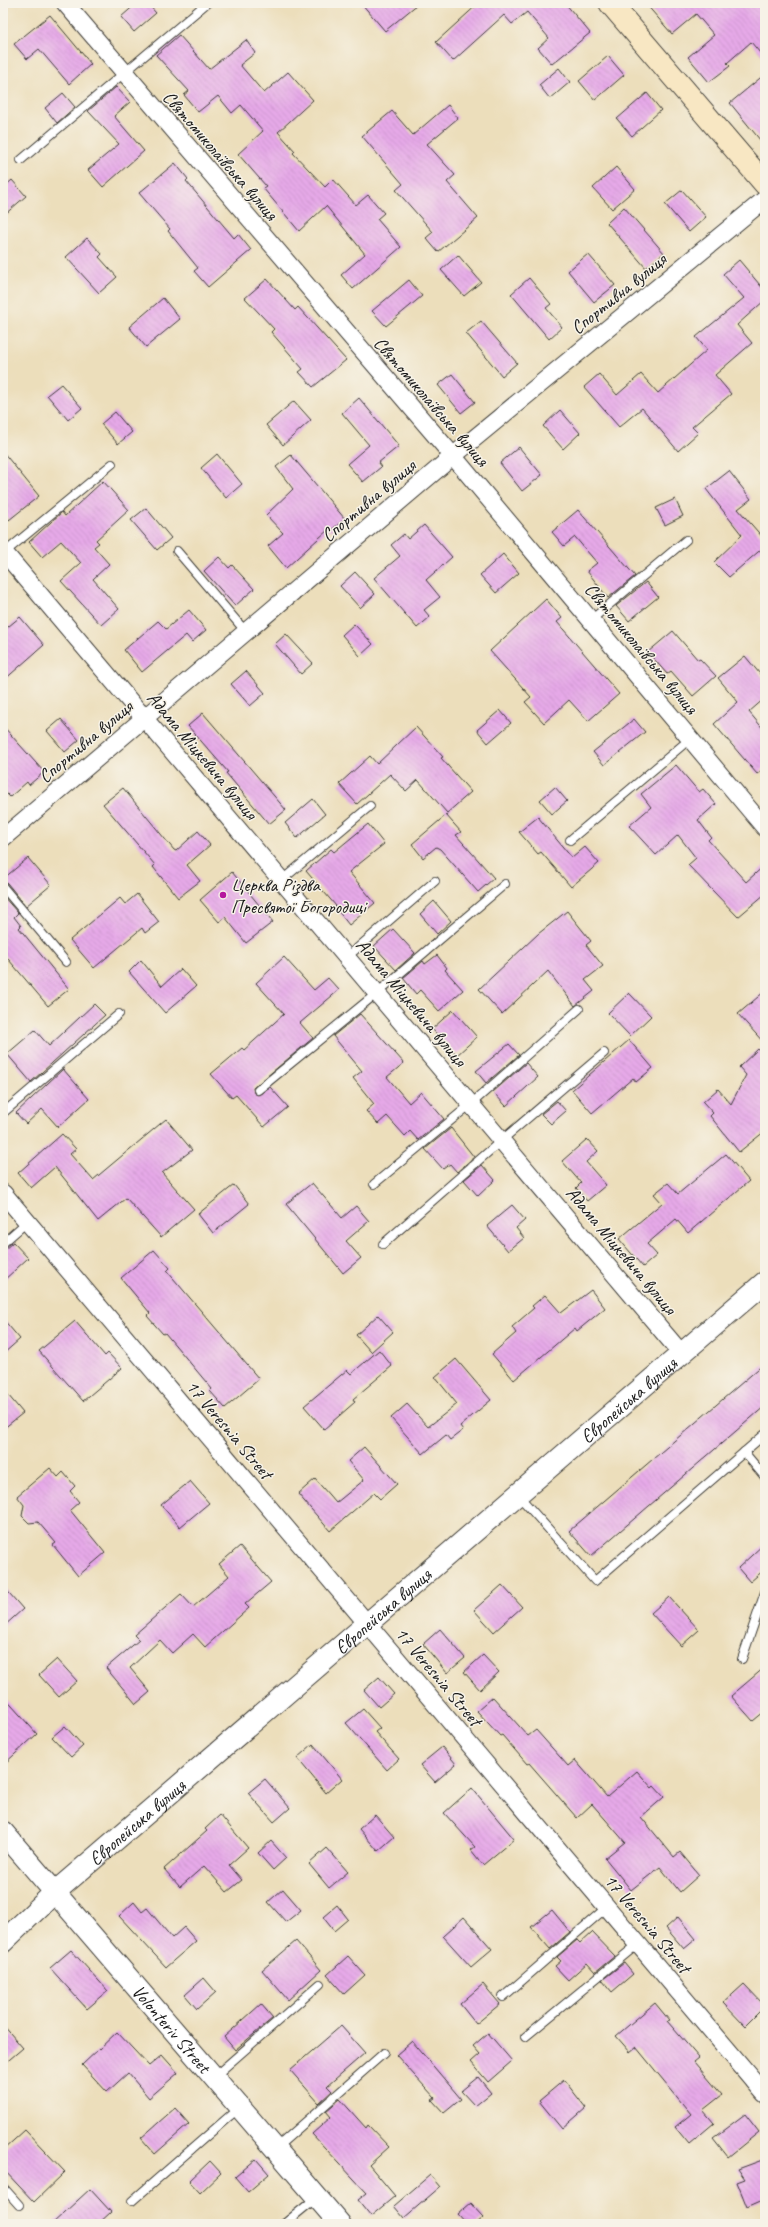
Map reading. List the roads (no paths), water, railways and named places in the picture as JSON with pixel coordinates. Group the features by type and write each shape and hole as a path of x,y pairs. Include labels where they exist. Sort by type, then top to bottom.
{"main road":[{"path":"610,3 765,184"}],"street":[{"name":"Святомиколаївська вулиця","path":"65,3 123,73 453,456 765,828"},
{"name":"Спортивна вулиця","path":"3,838 453,456 765,199"},
{"name":"Адама Міцкевича вулиця","path":"3,552 681,1352"},
{"name":"17 Veresnia Street","path":"3,1193 765,2094"},
{"name":"Європейська вулиця","path":"3,1942 55,1892 368,1624 681,1352 765,1282"},
{"name":"Volonteriv Street","path":"3,1832 215,2076 340,2224"}],"lane":[{"path":"21,160 207,3"},
{"path":"3,552 112,464"},
{"path":"591,620 686,540"},
{"path":"177,551 246,632"},
{"path":"570,840 690,738"},
{"path":"282,880 370,806"},
{"path":"347,957 435,881"},
{"path":"258,1090 377,993 505,884"},
{"path":"3,887 66,962"},
{"path":"374,1184 471,1104 579,1009"},
{"path":"3,1113 119,1014"},
{"path":"382,1244 604,1053"},
{"path":"3,1243 27,1222"},
{"path":"518,1494 595,1581 765,1434"},
{"path":"744,1452 765,1477"},
{"path":"742,1658 765,1592"},
{"path":"503,1997 607,1907"},
{"path":"525,2037 638,1944"},
{"path":"215,2076 320,1984"},
{"path":"276,2148 384,2053"},
{"path":"132,2201 240,2107"},
{"path":"3,2187 19,2204"},
{"path":"284,2224 317,2197"}],"place":[{"name":"Церква Різдва Пресвятої Богородиці","path":"223,895"}]}
